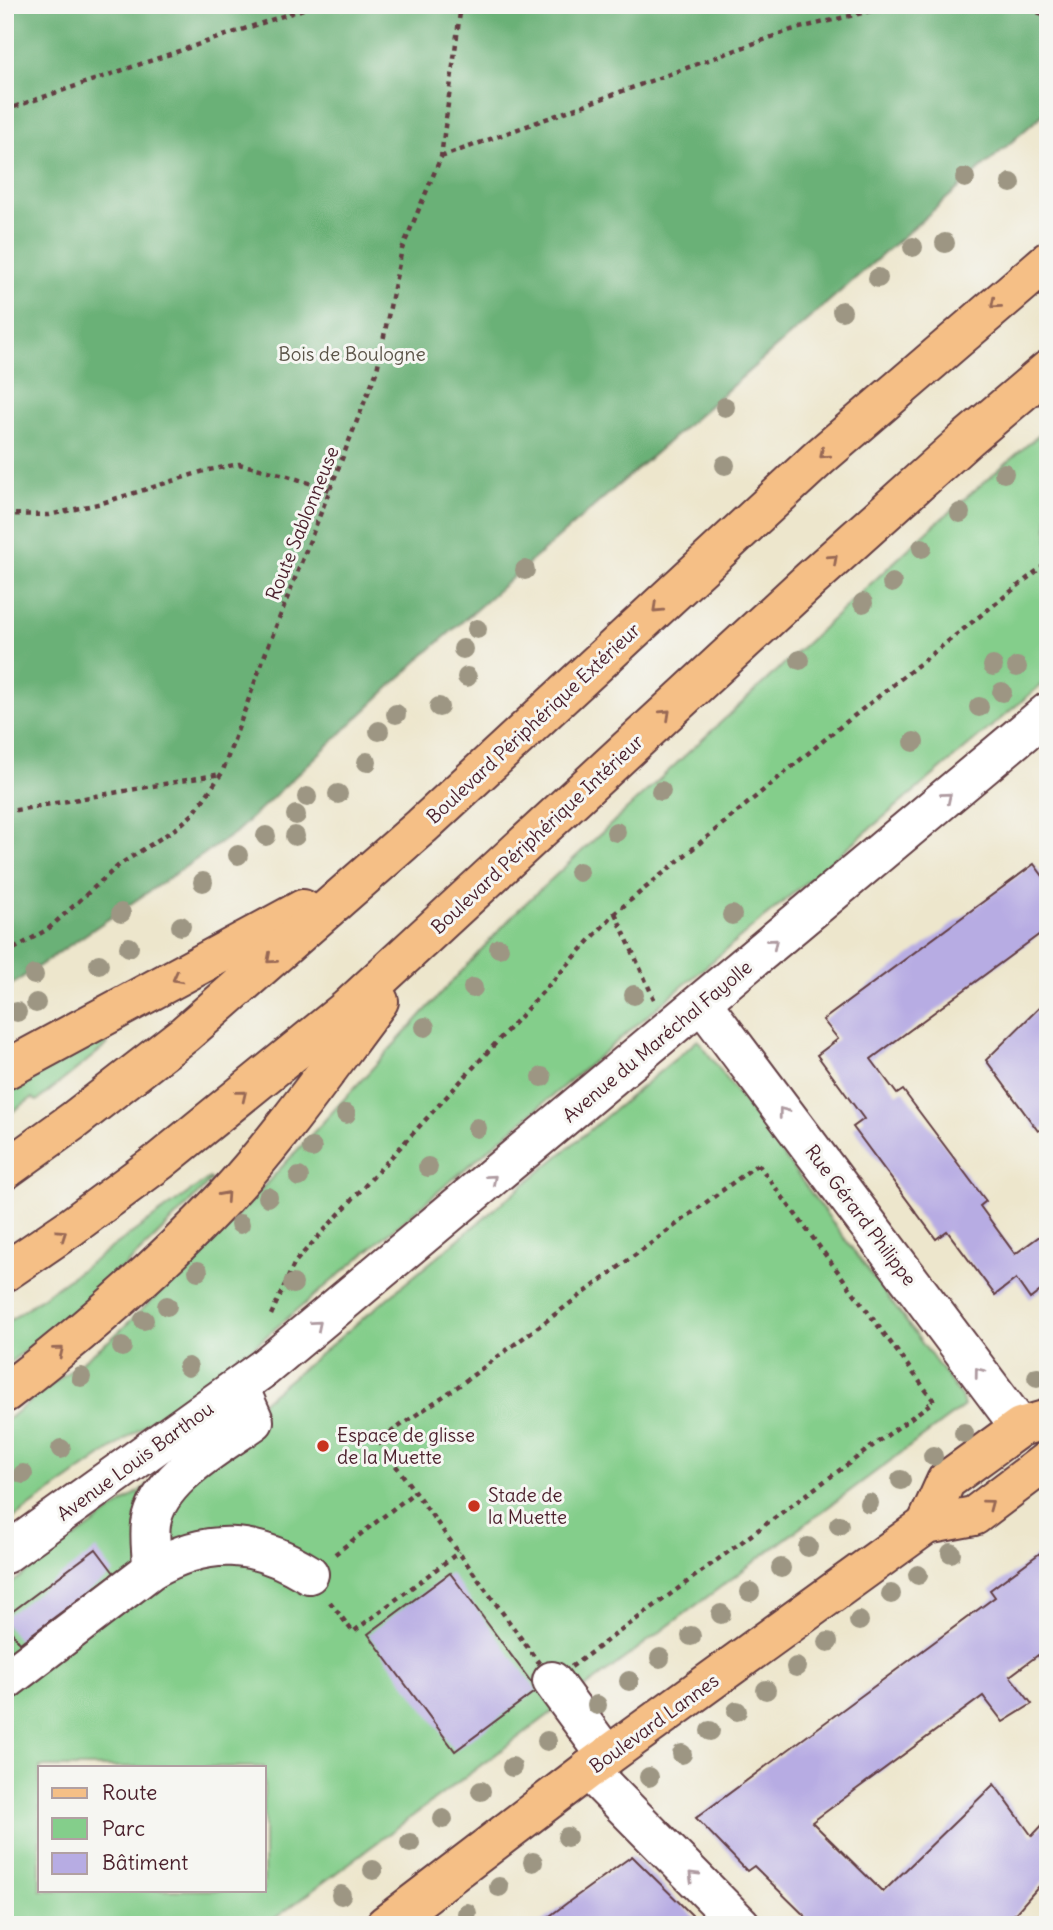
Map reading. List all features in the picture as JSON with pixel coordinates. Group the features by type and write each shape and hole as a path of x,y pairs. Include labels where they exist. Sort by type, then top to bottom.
{"main road":[{"name":"Boulevard Périphérique Extérieur","path":"5,1170 185,1034 422,826 820,457 1048,261"},
{"name":"Boulevard Périphérique Intérieur","path":"5,1272 160,1161 348,1008 820,572 968,438 1048,370"},
{"path":"5,1070 296,913 380,860 422,826"},
{"path":"5,1393 59,1352 163,1261 226,1196 291,1118 393,983 434,934 482,884"},
{"name":"Boulevard Lannes","path":"926,1525 946,1481 1034,1423"},
{"name":"Boulevard Lannes","path":"385,1925 598,1763 926,1525 974,1516 1048,1460"}],"street":[{"name":"Avenue du Maréchal Fayolle","path":"251,1378 1048,712"},
{"name":"Rue Gérard Philippe","path":"702,1003 1034,1423"},
{"name":"Avenue Louis Barthou","path":"5,1554 251,1378"},
{"path":"152,1569 151,1524 156,1507 168,1487 188,1469 254,1421 251,1378"},
{"path":"5,1681 152,1569 173,1557 200,1548 229,1545 284,1558 309,1574"},
{"path":"552,1681 598,1763 741,1925"}],"path":[{"path":"5,110 315,5"},
{"name":"Route Sablonneuse","path":"5,954 48,929 119,865 178,827 194,813 222,773 264,657 377,370 402,249 441,157 461,5"},
{"path":"441,157 791,30 896,5"},
{"path":"1022,6 1048,16"},
{"path":"5,514 49,515 103,503 204,471 239,464 330,490"},
{"path":"269,1320 295,1262 615,913 840,727 1048,562"},
{"path":"5,812 222,773"},
{"path":"615,913 654,1000"},
{"path":"758,1164 934,1401 552,1681 459,1552 378,1441 457,1387 758,1164"},
{"path":"415,1492 309,1574 354,1632 459,1552"},
{"path":"5,1914 9,1917 5,1923"}],"green space":[{"name":"Bois de Boulogne","path":"5,5 1048,5 1048,110 424,655 235,833 5,989"},
{"path":"1048,427 1048,679 239,1359 5,1524 5,1421 111,1339 210,1245 515,913 932,527"},
{"path":"102,1038 108,1041 107,1045 37,1101 32,1098 5,1117 5,1091"},
{"name":"Stade de la Muette","path":"698,1040 961,1396 964,1406 266,1925 5,1925 5,1588 260,1404"},
{"path":"209,1178 211,1180 187,1205 113,1278 5,1366 5,1324"}],"building":[{"path":"1034,864 1048,883 1048,914 1043,918 1048,928 871,1059 897,1094 903,1090 986,1201 980,1206 1015,1254 1048,1230 1048,1285 1030,1299 1016,1279 995,1295 947,1231 936,1239 853,1127 864,1119 817,1055 838,1039 823,1020"},
{"path":"1048,999 1048,1126 1038,1131 986,1060"},
{"path":"1048,1547 1048,1667 1038,1655 1010,1676 1032,1704 1003,1722 983,1696 812,1822 883,1892 994,1784 1032,1836 1048,1819 1048,1876 1005,1925 814,1925 754,1866 747,1871 696,1818 995,1597 990,1590"},
{"path":"96,1549 114,1573 20,1643 5,1623 5,1617"},
{"path":"450,1573 537,1690 455,1751 368,1634"},
{"path":"632,1856 702,1925 538,1925 567,1903"}],"place":[{"name":"Espace de glisse de la Muette","path":"323,1446"},
{"name":"Stade de la Muette","path":"474,1506"}]}
